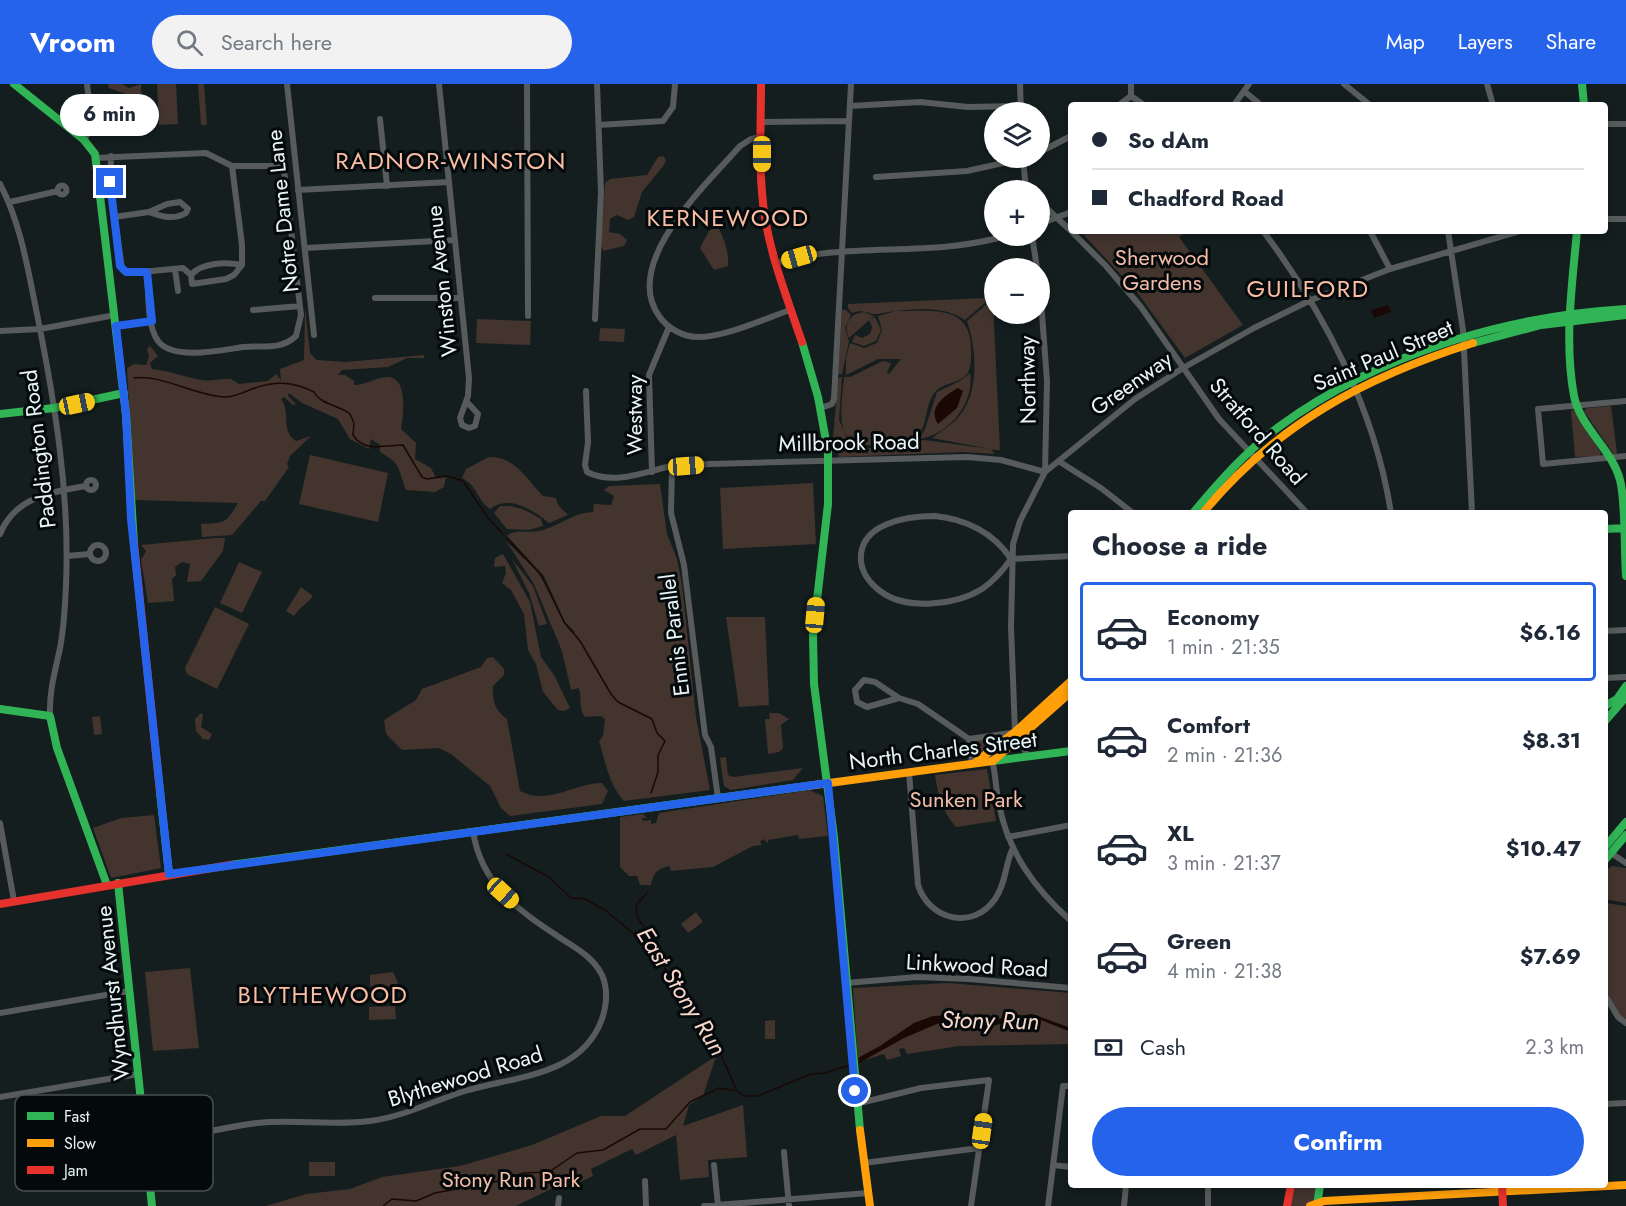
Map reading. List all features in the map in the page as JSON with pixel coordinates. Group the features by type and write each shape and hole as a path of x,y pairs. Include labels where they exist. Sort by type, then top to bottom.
{"main road":[{"path":"14,84 84,140 95,158 124,393 130,512 169,874"},
{"path":"761,84 764,210 776,263 821,408 829,460 829,505 816,598 813,653 818,731 828,783 856,1104 870,1206"},
{"path":"1582,84 1584,102"},
{"path":"1576,234 1569,316 1572,384 1576,406 1610,458 1620,480 1625,528 1626,576"},
{"name":"Saint Paul Street","path":"1196,510 1251,456 1354,387 1464,343 1569,316 1626,309"},
{"name":"Saint Paul Street","path":"1569,316 1626,315"},
{"path":"0,414 54,408 124,393"},
{"name":"Saint Paul Street","path":"1206,510 1251,456"},
{"path":"1608,529 1625,528"},
{"path":"1608,704 1617,699 1626,680"},
{"path":"1017,735 1068,684"},
{"path":"992,757 1068,694"},
{"path":"1608,718 1626,697"},
{"path":"0,709 50,716 57,748 107,885"},
{"name":"North Charles Street","path":"0,904 169,874 972,764 992,757 1027,757 1068,751"},
{"path":"1608,846 1626,822"},
{"path":"1608,848 1626,836"},
{"name":"Wyndhurst Avenue","path":"118,883 140,1095"},
{"path":"1608,1185 1626,1185"},
{"path":"1287,1206 1290,1188"},
{"path":"1319,1188 1314,1205 1502,1188 1503,1206"},
{"name":"Wyndhurst Avenue","path":"150,1191 152,1206"}],"street":[{"path":"84,140 92,127 87,84"},
{"name":"Notre Dame Lane","path":"287,84 314,335"},
{"name":"Winston Avenue","path":"439,84 469,378 467,402"},
{"path":"527,84 528,316"},
{"path":"595,319 601,192 597,84"},
{"path":"599,125 663,120 674,107 675,84"},
{"path":"821,408 832,404 834,399 851,84"},
{"path":"1020,84 1020,102"},
{"path":"1131,84 1131,96"},
{"path":"1236,102 1249,84"},
{"path":"1344,84 1366,102"},
{"path":"1487,84 1492,102"},
{"path":"1244,92 1257,102"},
{"path":"1123,102 1131,96"},
{"path":"1131,96 1140,102"},
{"path":"850,105 920,102 984,108"},
{"path":"380,119 387,186"},
{"path":"761,122 849,120"},
{"path":"1608,124 1626,124"},
{"path":"761,137 751,139 740,146 677,218 659,250 652,270 651,293 656,312 669,327 684,335 706,336 790,310"},
{"path":"1050,147 1068,138"},
{"path":"95,158 206,153 232,166 278,166 284,170 300,306 300,328 296,336 288,342 274,347 242,347 216,353 166,347 155,336 147,272"},
{"path":"111,156 109,175 122,269 129,273 185,269 191,275 192,284 217,281 234,275 242,265 242,245 232,166"},
{"path":"876,177 945,174 984,168"},
{"path":"298,190 449,182"},
{"name":"Paddington Road","path":"0,184 10,202 23,246 40,328 54,408 63,490 67,556 63,628 51,689 50,716"},
{"path":"10,202 58,191"},
{"path":"114,217 149,212 167,204 180,202 188,209 186,213 175,218 149,212"},
{"name":"Stratford Road","path":"1050,211 1068,228"},
{"path":"1050,221 1068,213"},
{"path":"1608,219 1626,219"},
{"name":"Stratford Road","path":"1074,234 1130,293 1219,419 1303,510"},
{"path":"1265,234 1311,300 1354,387 1379,458 1390,510"},
{"path":"1372,234 1390,269"},
{"path":"1449,234 1464,343 1472,510"},
{"name":"Greenway","path":"1027,757 1017,735 1011,639 1011,559 1020,521 1045,472 1117,413 1183,368 1254,328 1311,300 1390,269 1506,234"},
{"path":"304,248 454,240"},
{"path":"776,263 809,255 949,247 984,240"},
{"path":"191,275 206,266 228,263 242,265"},
{"path":"175,269 178,291"},
{"path":"375,298 461,298"},
{"path":"254,310 300,306"},
{"path":"0,331 40,328 114,315"},
{"path":"116,326 152,321"},
{"name":"Northway","path":"1043,324 1047,381 1045,472"},
{"name":"Westway","path":"652,472 649,375 669,327"},
{"name":"Millbrook Road","path":"586,391 588,442 585,468 587,472 630,477 672,467 829,460 837,462 981,457 1011,462 1045,472"},
{"path":"1626,401 1538,409 1543,464 1626,456"},
{"path":"1060,462 1095,483 1129,510"},
{"name":"Ennis Parallel","path":"672,467 670,513 684,565 705,735 711,747 718,798"},
{"path":"0,534 8,520 25,503 45,493 86,486"},
{"path":"1011,559 997,541 981,530 960,520 935,516 902,519 880,528 865,540 861,557 865,575 883,593 907,601 925,603 954,600 979,591 993,580 1011,559 1068,556"},
{"path":"67,556 90,555"},
{"path":"1608,631 1626,630"},
{"path":"1608,678 1626,680"},
{"path":"899,698 867,707 857,702 855,690 860,683 869,680 899,698 918,704 969,738 1017,735"},
{"path":"969,738 972,764"},
{"path":"992,757 998,802 1012,850 1042,893 1068,918"},
{"path":"909,772 918,885 924,900 932,908 946,916 959,918 982,912 997,896 1012,850"},
{"path":"0,823 14,901"},
{"path":"1008,837 1068,826"},
{"name":"Blythewood Road","path":"213,1131 265,1122 379,1120 481,1086 543,1073 575,1054 591,1038 602,1019 606,994 603,978 586,955 534,920 495,885 481,864 473,831"},
{"path":"1608,850 1626,863"},
{"path":"1008,867 1022,866"},
{"name":"Linkwood Road","path":"846,983 917,977 1068,988"},
{"path":"0,1013 129,991"},
{"path":"1608,1000 1618,1017 1626,1023"},
{"path":"0,1097 138,1074"},
{"path":"856,1104 921,1088 989,1080 971,1206"},
{"path":"1048,1206 1063,1086 1068,1086"},
{"path":"1608,1104 1626,1103"},
{"path":"864,1163 980,1148"},
{"path":"784,1152 788,1202"},
{"path":"714,1165 718,1205"},
{"path":"1053,1165 1068,1167"},
{"path":"645,1181 646,1206"},
{"path":"1124,1206 1126,1188"},
{"path":"1208,1188 1208,1206"},
{"path":"704,1206 788,1202 868,1193"},
{"path":"558,1206 559,1198"}],"green space":[{"path":"108,84 122,84 129,88 141,84 143,126 139,134 100,136 101,131 126,130 129,115 122,112 126,94 109,88"},
{"path":"157,84 176,84 178,124 159,125"},
{"path":"198,84 204,84 207,125 201,125"},
{"path":"663,156 666,160 664,165 642,192 634,217 628,220 617,215 610,219 609,232 620,234 627,240 624,246 603,251 601,243 605,183 610,179 647,175 658,157"},
{"path":"719,229 723,238 728,266 714,270 700,248 709,231"},
{"name":"Sherwood Gardens","path":"1083,234 1183,234 1179,237 1243,325 1185,358 1137,292"},
{"path":"984,298 984,304 965,320 945,312 923,309 875,314 860,311 852,313 848,304"},
{"path":"984,306 984,324 994,324 1000,450 932,438 949,426 963,411 972,391 974,354 967,321"},
{"path":"305,308 310,353 317,360 346,362 424,355 424,358 407,358 388,367 342,370 338,375 345,375 354,381 354,385 386,377 398,382 403,397 401,429 416,443 415,459 431,468 436,478 446,477 444,487 435,492 406,490 398,467 380,452 380,445 371,439 369,449 350,439 338,419 302,403 289,393 288,396 296,404 293,405 284,397 281,399 284,404 288,432 296,441 311,436 290,456 287,464 289,467 265,501 261,501 232,535 202,537 201,524 224,521 231,515 238,503 134,500 127,368 134,364 146,365 149,357 147,349 150,346 158,356 150,363 152,369 195,379 231,379 239,384 268,381 276,374 281,380 280,369 304,360"},
{"path":"842,310 846,310 851,315 845,328 849,341 842,374 838,374"},
{"path":"896,311 945,313 963,323 969,333 970,368 964,377 935,392 929,403 923,427 916,438 866,445 855,442 847,436 843,427 841,416 844,377 850,377 883,361 891,363 887,373 889,374 901,359 878,359 846,375 846,358 850,343 864,348 877,343 882,330 878,316"},
{"path":"864,312 874,316 849,338 847,325 849,321 854,315"},
{"path":"875,317 881,330 876,341 864,346 852,342 855,335 862,338 870,334 872,327 869,320"},
{"path":"477,319 531,321 530,345 476,343"},
{"path":"600,328 625,329 624,342 599,341"},
{"path":"970,373 968,395 958,416 940,431 919,439 925,429 937,392 960,381"},
{"path":"842,377 839,420 848,440 836,452 832,451 838,378"},
{"path":"1611,406 1617,453 1614,455 1584,411 1587,408"},
{"path":"1573,409 1601,453 1600,456 1575,457 1571,411"},
{"path":"924,440 991,449 995,454 963,452 839,457 838,453 849,441 869,448"},
{"path":"310,455 388,473 378,522 299,504"},
{"path":"489,457 506,460 520,470 543,496 556,498 558,505 568,515 549,523 536,513 513,503 497,505 490,509 471,485 462,478 466,469"},
{"path":"813,483 816,544 723,549 720,488"},
{"path":"660,484 667,534 677,559 682,584 696,717 710,790 624,801 611,780 599,741 603,736 605,719 601,716 585,717 583,714 579,688 571,690 562,651 534,584 506,541 536,570 547,586 564,623 573,634 575,632 565,622 544,576 507,536 518,532 539,531 579,514 593,512 594,504 611,505 614,496 604,490 609,486"},
{"path":"500,506 511,506 527,511 541,519 543,526 529,530 507,529 494,513"},
{"path":"225,538 223,551 201,581 187,582 190,564 182,562 175,567 176,575 172,579 174,601 148,603 141,560 146,551 141,545"},
{"path":"503,554 530,602 541,657 554,675 570,708 564,711 558,710 543,692 536,664 528,650 524,614 511,590 502,583 506,573 505,566 494,567 495,558"},
{"path":"512,559 533,586 547,624 539,626 529,593"},
{"path":"239,562 262,572 242,613 220,603"},
{"path":"301,587 313,596 294,616 286,611"},
{"path":"215,607 249,624 217,689 187,674 185,668"},
{"path":"726,617 765,617 769,705 739,707"},
{"path":"493,657 504,669 504,675 493,686 493,696 497,709 507,719 520,791 541,796 602,783 608,791 602,804 510,816 501,808 490,786 451,754 439,748 402,750 386,734 384,720 416,700 422,689 481,667 487,658"},
{"path":"201,713 203,715 201,727 212,734 209,740 203,739 196,731 195,719"},
{"path":"769,713 779,713 789,719 781,725 783,748 779,752 768,754 765,719 770,719"},
{"path":"100,716 102,734 94,735 92,717"},
{"path":"1001,737 985,752 974,757 973,740"},
{"path":"726,757 728,775 733,777 803,768 793,780 731,790 724,786 720,758"},
{"name":"Sunken Park","path":"987,769 996,821 956,827 941,802 935,775"},
{"path":"809,790 823,796 828,836 799,839 798,835 768,840 768,843 763,839 760,842 762,845 753,846 713,867 671,871 669,866 661,869 654,875 651,885 640,885 637,876 629,876 620,867 620,817 643,814 647,818 642,818 643,821 651,820 651,824 656,823 659,813"},
{"path":"154,815 161,868 111,878 93,828 121,818"},
{"path":"1612,866 1626,868 1626,903 1608,900 1608,869"},
{"path":"1608,903 1626,906 1626,1020 1616,1010 1608,990"},
{"path":"696,912 703,922 688,933 681,924"},
{"path":"190,968 199,1048 153,1051 145,972"},
{"path":"393,972 398,983 395,986 373,988 370,986 370,975"},
{"path":"948,983 1068,993 1068,1044 959,1046 907,1054 904,1048 899,1049 901,1056 887,1060 884,1054 858,1062 853,988"},
{"path":"395,1006 396,1019 369,1020 369,1007"},
{"path":"775,1020 775,1039 765,1039 765,1021"},
{"name":"Stony Run Park","path":"716,1056 703,1096 689,1105 683,1126 743,1105 747,1157 708,1160 709,1177 680,1180 676,1135 636,1155 632,1149 591,1169 593,1176 561,1191 561,1184 516,1206 266,1206 306,1194 350,1189 382,1177 460,1166 532,1145 601,1116 625,1116"},
{"path":"309,1162 335,1162 335,1176 309,1176"},
{"path":"1294,1188 1317,1188 1314,1206 1291,1206"}],"water":[{"path":"1388,305 1391,312 1374,318 1371,310"},
{"path":"958,388 963,391 957,408 938,424 935,418 936,407 943,398"},
{"path":"1032,1014 1068,1027 1068,1031 1036,1018 1026,1017 989,1027 953,1019 904,1038 859,1063 858,1058 914,1023 933,1016 951,1015 981,1021"}],"waterway":[{"name":"East Stony Run","path":"134,378 156,379 202,393 225,397 281,383 306,388 314,392 321,400 350,414 354,423 353,435 363,444 376,447 403,445 422,477 427,479 447,476 463,481 488,518 503,534"},
{"name":"East Stony Run","path":"507,538 541,575 564,622 580,641 611,694 618,702 652,719 657,733 665,741 658,755 658,772 651,793"},
{"path":"506,854 549,877 571,898 585,899 605,910 653,950"},
{"name":"East Stony Run","path":"647,893 637,904 638,919 652,938 660,961 718,1048 736,1089"},
{"name":"Stony Run","path":"383,1206 392,1199 416,1201 435,1193 499,1181 523,1173 549,1172 577,1153 603,1150 640,1129 666,1129 690,1102 719,1088 737,1091 744,1096 758,1096 811,1074 825,1073 850,1065"}],"traffic: fast":[{"path":"14,84 84,140 95,154 126,415 134,544"},
{"path":"1582,84 1584,102"},
{"path":"1577,234 1569,334 1571,376 1577,407 1610,458 1620,480 1624,514 1626,576"},
{"path":"1196,510 1234,467 1268,435 1318,401 1359,378 1401,359 1489,330 1580,313 1626,309"},
{"path":"1473,343 1541,325 1626,315"},
{"path":"802,342 818,397 828,452 828,504 813,635 814,684 834,837 860,1130"},
{"path":"0,414 54,408 124,393"},
{"path":"1608,529 1626,528"},
{"path":"1608,704 1617,699 1626,686"},
{"path":"1608,718 1626,697"},
{"path":"0,709 50,716 57,748 107,885"},
{"path":"993,761 1068,751"},
{"path":"230,865 807,786"},
{"path":"160,792 169,874"},
{"path":"1608,843 1626,822"},
{"path":"1608,856 1626,835"},
{"path":"118,883 140,1095"},
{"path":"1317,1206 1320,1188"},
{"path":"150,1191 152,1206"}],"traffic: slow":[{"path":"1206,510 1260,454 1324,408 1395,372 1473,343"},
{"path":"977,761 1015,732 1068,684"},
{"path":"807,786 993,761 1068,695"},
{"path":"860,1130 870,1206"},
{"path":"1608,1186 1626,1185"},
{"path":"1310,1206 1324,1201 1569,1188"}],"traffic: jam":[{"path":"761,84 761,168 765,218 776,265 802,342"},
{"path":"134,544 160,792"},
{"path":"0,904 230,865"},
{"path":"1287,1206 1290,1188"},
{"path":"1502,1188 1503,1206"}],"district":[{"name":"RADNOR-WINSTON","path":"451,160"},
{"name":"KERNEWOOD","path":"728,217"},
{"name":"GUILFORD","path":"1308,288"},
{"name":"BLYTHEWOOD","path":"323,994"}],"route":[{"path":"110,182 120,266 126,272 147,272 152,321 116,326 126,415 131,519 169,874 828,783 855,1091"}]}
